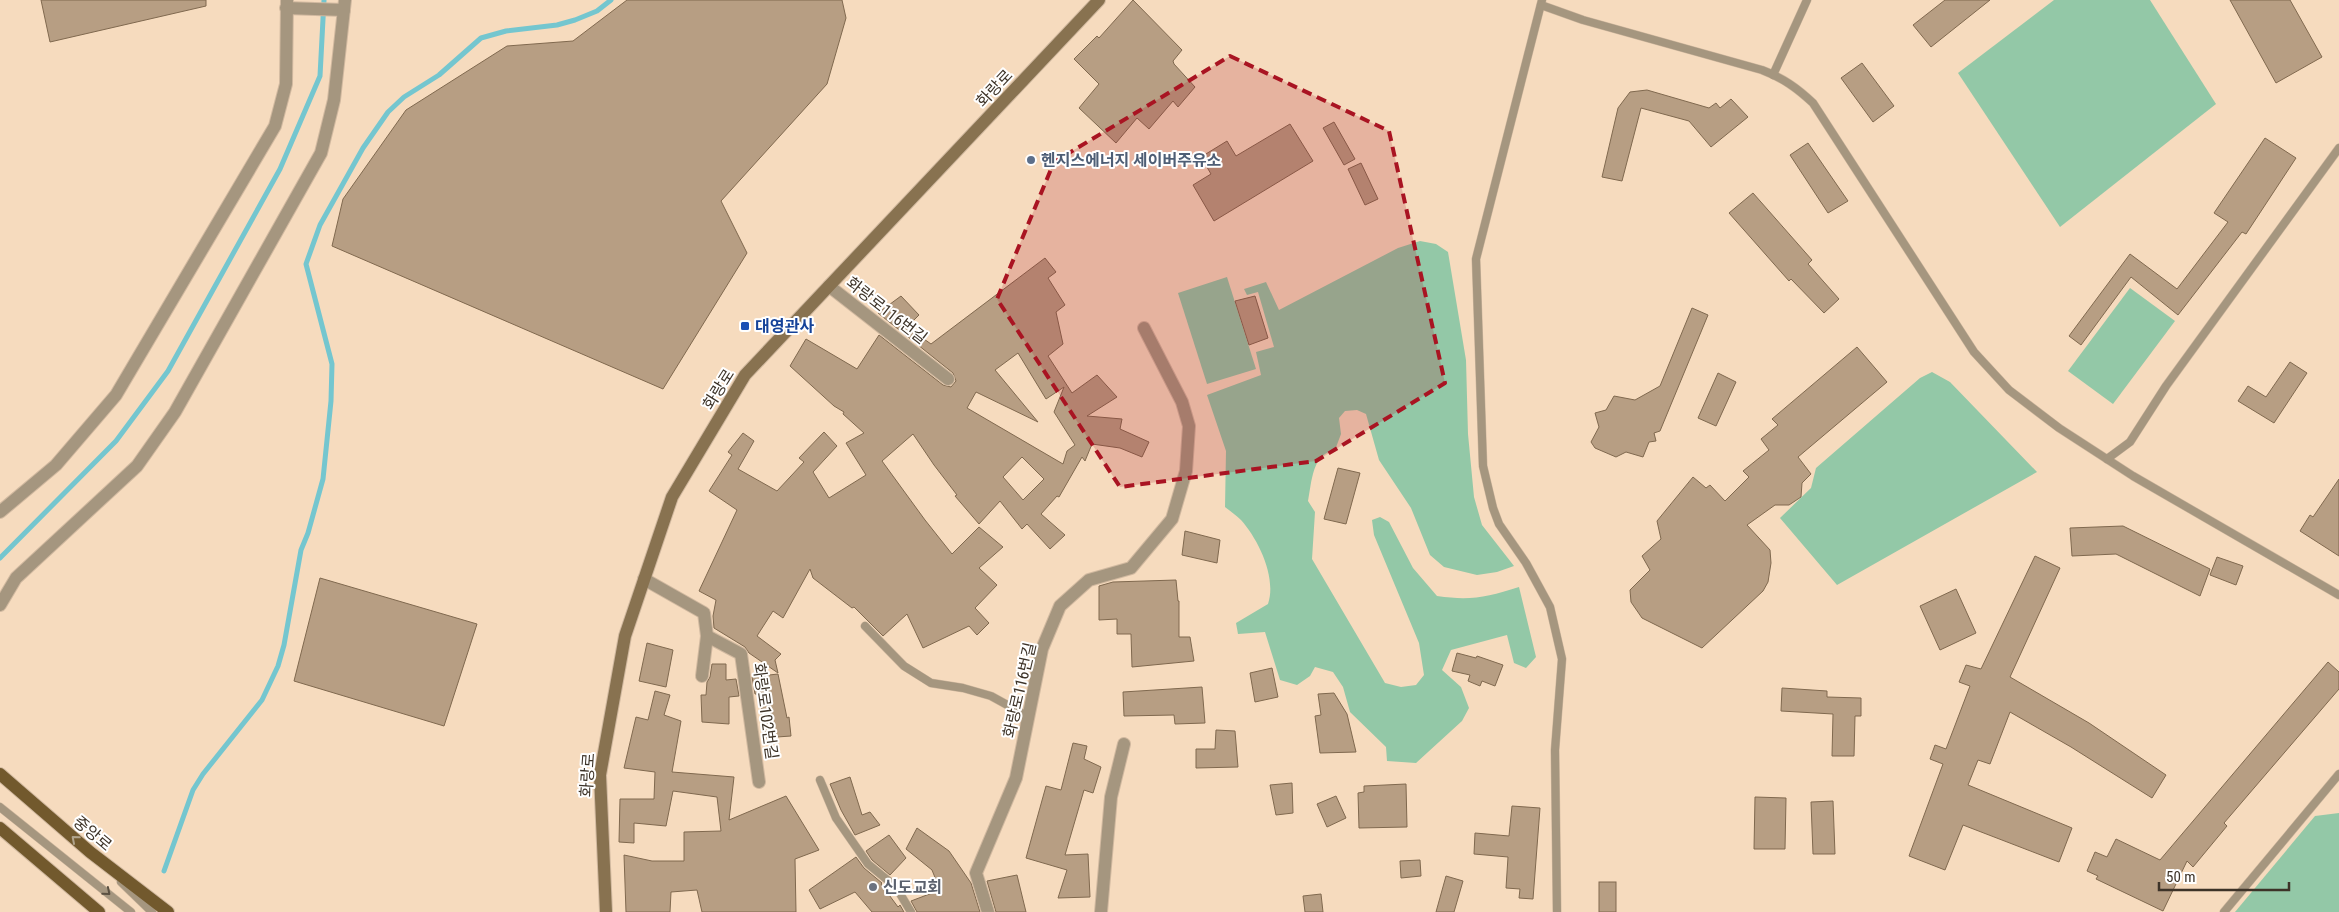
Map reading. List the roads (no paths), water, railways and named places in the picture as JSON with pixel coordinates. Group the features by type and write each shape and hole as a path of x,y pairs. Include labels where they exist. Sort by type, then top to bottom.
{"main road":[{"name":"화랑로","path":"606,912 600,775 625,636 672,497 745,375 1099,0"},
{"name":"중앙로","path":"0,774 90,852 168,912"},
{"path":"0,828 99,912"}],"street":[{"path":"0,512 56,465 116,395 275,126 286,84 287,4 345,5 334,100 321,153 175,412 137,466 16,578 0,605"},
{"name":"화랑로116번길","path":"829,286 948,379"},
{"name":"화랑로116번길","path":"988,912 976,873 1016,778 1042,649 1060,606 1089,580 1131,568 1172,519 1186,471 1189,426 1182,402 1144,328"},
{"path":"644,579 704,613 707,636 702,676"},
{"name":"화랑로102번길","path":"707,636 741,654 759,782"},
{"path":"1101,912 1111,797 1124,744"}],"lane":[{"path":"1774,75 1807,0"},
{"path":"1557,912 1555,750 1562,659 1550,607 1526,563 1499,524 1493,508 1483,466 1476,259 1541,3 1774,75 1799,89 1814,103 1974,352 2009,390 2059,428 2107,459 2339,596"},
{"path":"2107,459 2130,442 2166,386 2339,148"},
{"path":"865,626 904,666 931,683 963,688 991,696 1029,717"},
{"path":"2224,912 2339,774"},
{"path":"820,780 836,818 868,864 896,887 911,912"},
{"path":"0,807 131,912"},
{"path":"90,852 152,912"}],"waterway":[{"path":"0,558 116,441 168,371 280,169 320,76 324,0"},
{"path":"164,871 193,790 203,774 262,700 278,666 284,645 301,550 308,533 323,479 331,401 332,364 306,264 320,225 363,148 388,112 404,97 439,75 481,38 506,31 557,25 575,20 597,11 611,0"}],"place":[{"name":"헨지스에너지 세이버주유소","path":"1031,160"},
{"name":"대영관사","path":"745,326"},
{"name":"신도교회","path":"873,887"}]}
